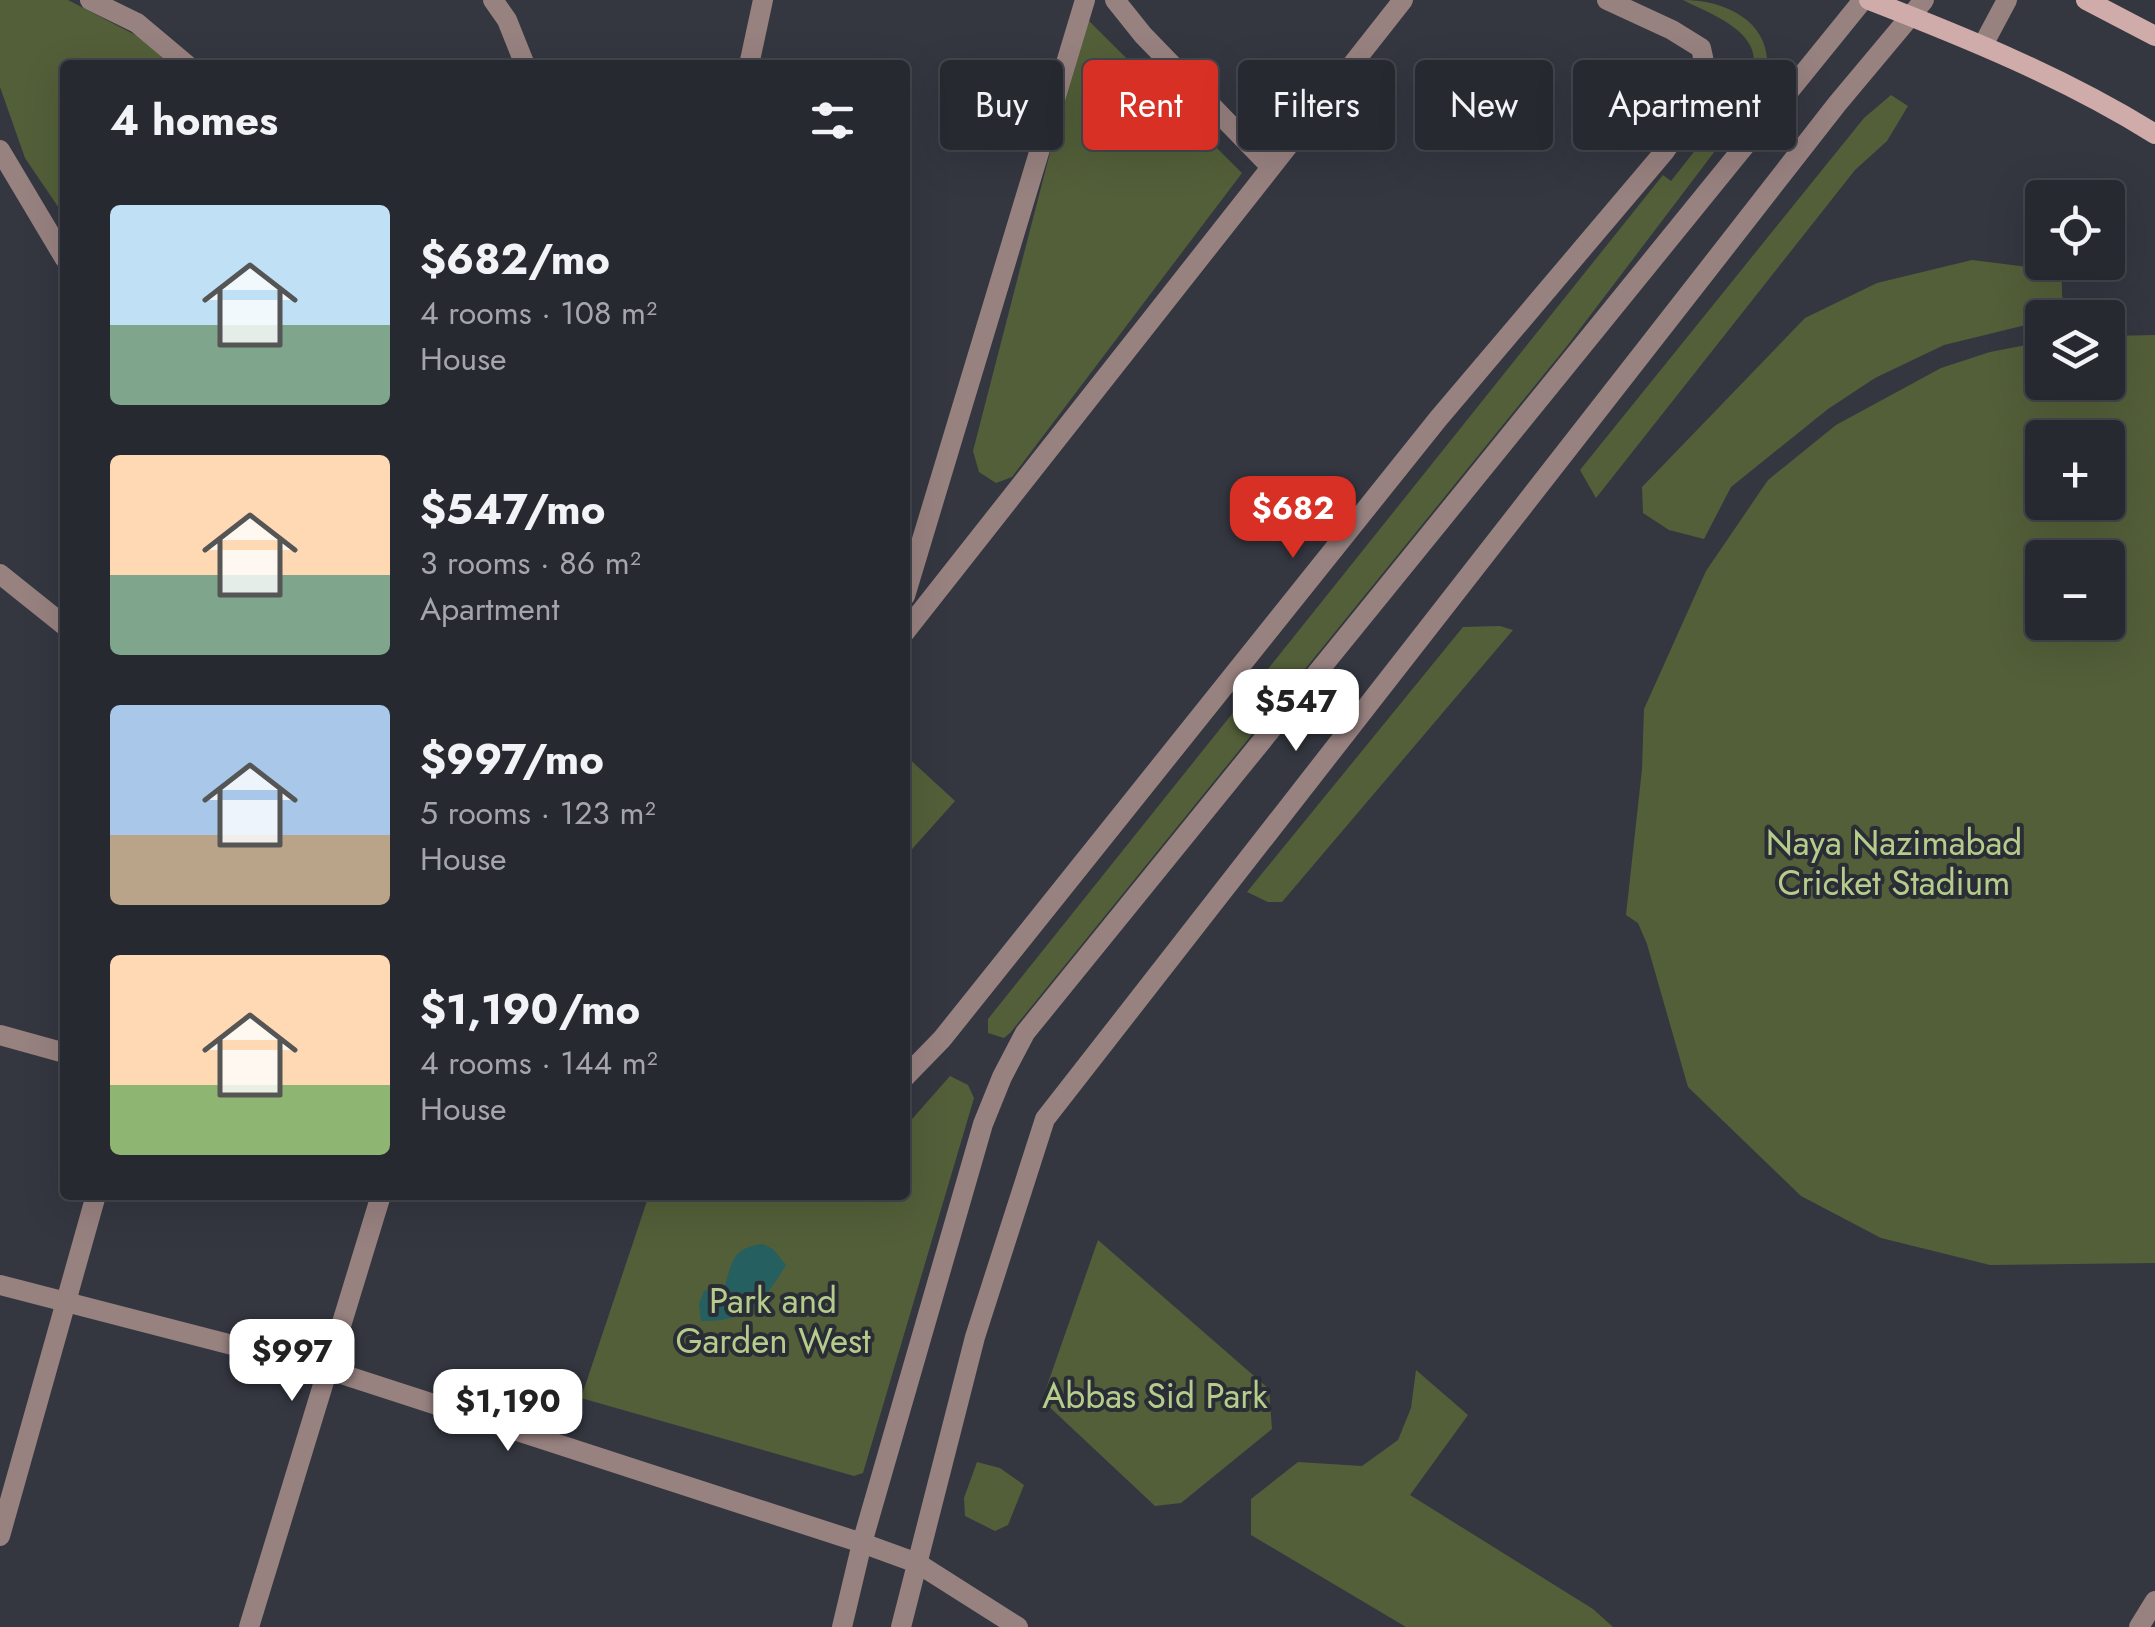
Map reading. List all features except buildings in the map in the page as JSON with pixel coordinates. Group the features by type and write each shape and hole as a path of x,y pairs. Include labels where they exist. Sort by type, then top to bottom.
{"street":[{"path":"90,0 137,24 181,60"},
{"path":"493,0 507,20 523,60"},
{"path":"750,60 763,0"},
{"path":"910,579 1084,0"},
{"path":"1115,0 1142,35 1271,166"},
{"path":"910,626 1403,0"},
{"path":"910,1072 942,1040 1438,419 1666,151 1691,115 1703,90 1706,66 1700,48 1672,30 1607,0"},
{"path":"842,1627 862,1542 983,1124 1002,1076 1026,1033 1866,0 1918,8 2155,134"},
{"path":"1983,45 2007,0"},
{"path":"2086,0 2155,36"},
{"path":"901,1627 975,1338 1045,1119 1813,135 1918,8"},
{"path":"0,150 60,251"},
{"path":"0,574 60,622"},
{"path":"0,1035 60,1051"},
{"path":"0,1536 95,1200"},
{"path":"249,1627 380,1200"},
{"path":"0,1285 329,1370 862,1542 917,1563 1018,1627"},
{"path":"2139,1627 2155,1601"}],"green space":[{"path":"0,0 68,0 145,40 167,60 60,60 60,210 25,158 0,87"},
{"path":"1683,0 1702,1 1737,13 1760,36 1766,60 1754,60 1747,40 1725,21"},
{"path":"1085,17 1128,60 1083,60 1083,150 1218,149 1242,173 1012,477 996,483 979,472 973,451 1051,150 1063,150 1063,102"},
{"path":"1891,95 1908,106 1887,141 1855,170 1596,498 1580,470 1864,118"},
{"path":"1695,150 1716,150 1567,346 1010,1033 1004,1038 988,1033 988,1019 1663,175 1671,181"},
{"path":"1972,260 2025,267 2025,280 2062,280 2062,300 2025,300 2025,325 1944,345 1875,378 1828,409 1731,487 1704,539 1669,530 1643,513 1642,487 1805,318 1877,283"},
{"name":"Naya Nazimabad Cricket Stadium","path":"2155,335 2155,1263 1990,1265 1881,1238 1801,1196 1688,1087 1647,944 1638,923 1626,915 1642,769 1644,709 1706,571 1768,480 1836,425 1941,368 2025,345 2025,400 2125,400 2125,336"},
{"path":"1500,626 1513,630 1282,902 1268,902 1247,892 1463,627"},
{"path":"910,760 955,801 910,851"},
{"name":"Park and Garden West","path":"950,1076 968,1085 974,1098 863,1473 854,1476 581,1398 647,1200 910,1200 910,1121"},
{"name":"Abbas Sid Park","path":"1098,1240 1269,1389 1272,1429 1181,1503 1155,1506 1042,1400"},
{"path":"1416,1370 1468,1415 1410,1495 1593,1609 1613,1627 1406,1627 1251,1535 1251,1499 1298,1462 1362,1466 1398,1440 1411,1408"},
{"path":"977,1462 1000,1468 1024,1485 1008,1525 995,1531 965,1516 964,1498"}],"shaded area":[{"path":"763,1244 773,1249 786,1265 769,1291 743,1314 701,1321 699,1304 704,1291 725,1285 736,1256 746,1248"}]}
